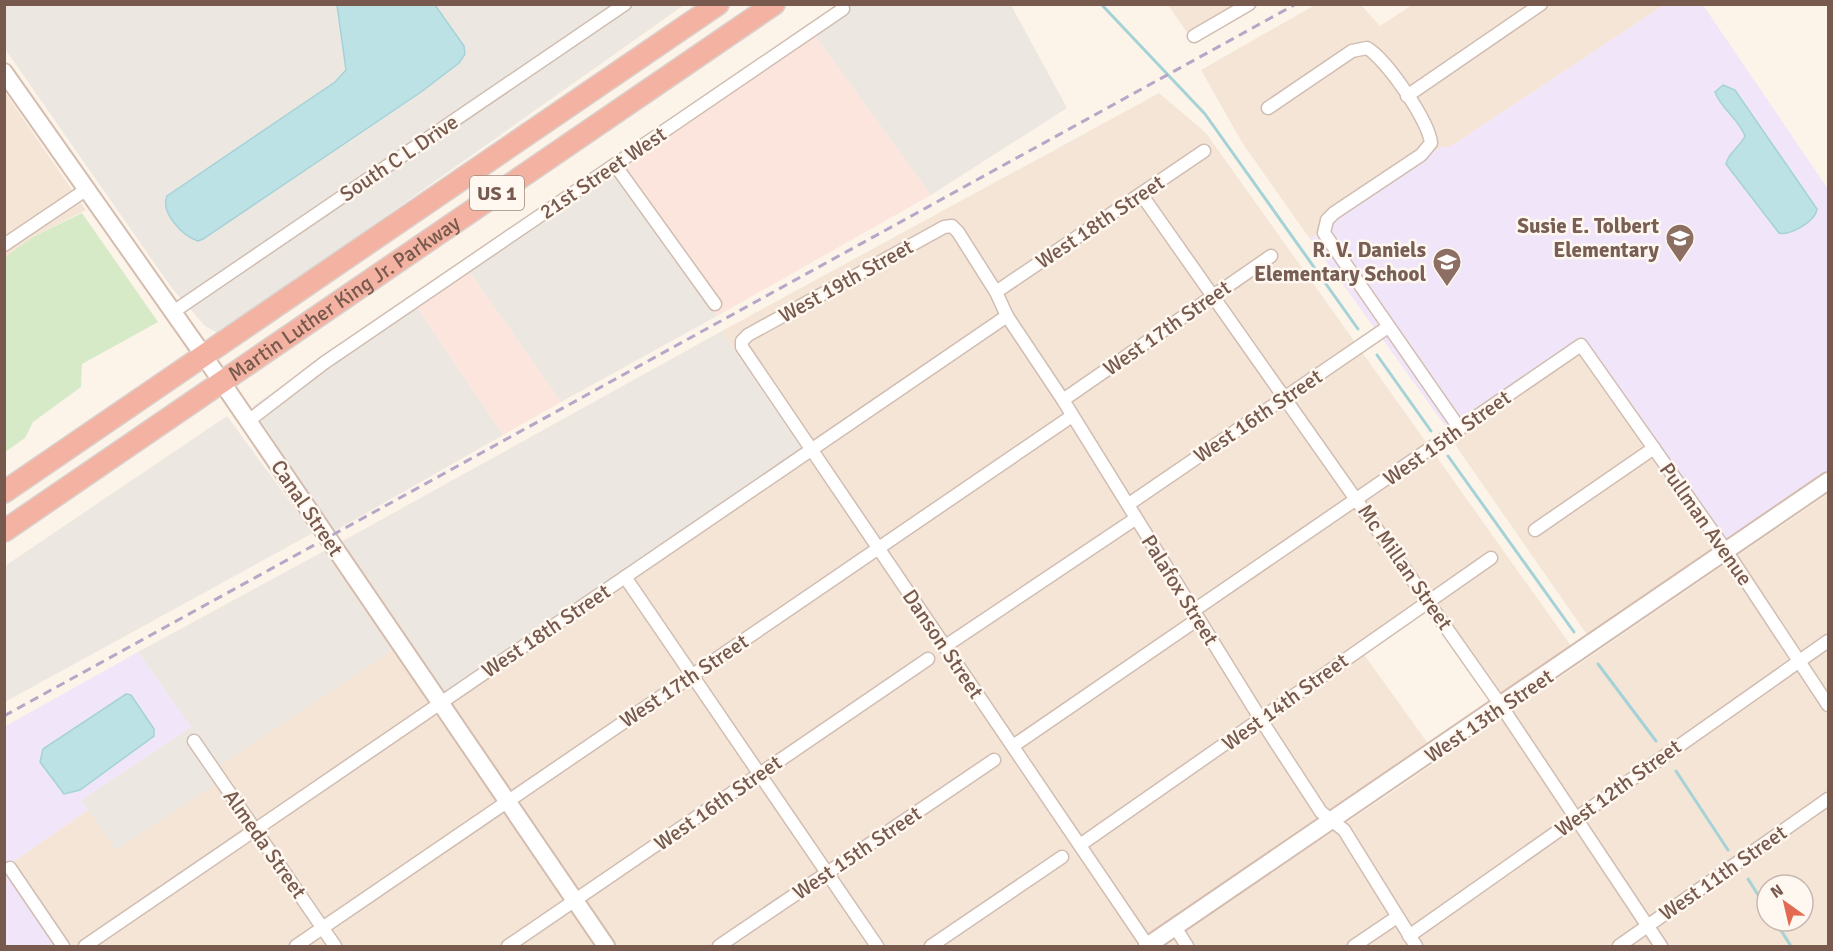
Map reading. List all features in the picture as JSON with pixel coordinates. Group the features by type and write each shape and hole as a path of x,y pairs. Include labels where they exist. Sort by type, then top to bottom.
{"highway":[{"name":"Martin Luther King Jr. Parkway","path":"4,492 718,4"},
{"name":"Martin Luther King Jr. Parkway","path":"4,531 774,4"}],"street":[{"name":"South C L Drive","path":"173,312 625,4"},
{"path":"1194,36 1249,4"},
{"path":"1407,96 1541,4"},
{"name":"21st Street West","path":"247,422 324,363 843,9"},
{"path":"1268,108 1352,51 1367,48 1378,57 1426,125 1431,143 1421,155 1334,213 1324,226 1326,240 1461,429"},
{"name":"Canal Street","path":"4,72 204,356 606,946"},
{"name":"West 18th Street","path":"996,292 1204,151"},
{"path":"615,165 715,304"},
{"path":"4,245 87,189"},
{"name":"Mc Millan Street","path":"1141,194 1502,707 1661,946"},
{"name":"Palafox Street","path":"952,226 996,292 1007,316 1129,504 1135,519 1260,718 1321,812 1344,830 1413,941"},
{"name":"West 19th Street","path":"742,341 748,335 944,227 952,226"},
{"name":"West 17th Street","path":"1063,400 1271,256"},
{"name":"West 18th Street","path":"85,946 1007,316"},
{"name":"West 16th Street","path":"1129,504 1388,327"},
{"name":"Danson Street","path":"742,341 744,353 1147,946"},
{"name":"West 15th Street","path":"1013,746 1358,500 1581,345"},
{"name":"Pullman Avenue","path":"1581,345 1727,552 1828,705"},
{"name":"West 17th Street","path":"297,946 1072,416"},
{"path":"1535,530 1654,447"},
{"name":"West 13th Street","path":"1147,946 1502,707 1828,482"},
{"path":"944,647 1135,519"},
{"name":"West 14th Street","path":"1080,845 1491,558"},
{"path":"625,576 877,946"},
{"name":"West 12th Street","path":"1413,941 1576,818 1828,641"},
{"name":"West 16th Street","path":"508,946 928,659"},
{"name":"Almeda Street","path":"194,741 335,946"},
{"name":"West 15th Street","path":"719,946 994,760"},
{"name":"West 11th Street","path":"1618,946 1828,799"},
{"path":"931,946 1062,857"},
{"path":"10,868 63,946"},
{"path":"1354,946 1397,917"},
{"path":"1175,927 1187,946"}],"shaded area":[{"path":"4,5 684,5 229,327 216,332 205,326 171,287 5,49"},
{"path":"839,5 1011,5 1067,108 931,195 808,26"},
{"path":"1168,5 1260,5 1194,42"},
{"path":"1315,5 1361,5 1380,26 1412,5 1664,5 1450,147 1441,147 1310,239 1243,144 1201,70"},
{"name":"Susie E. Tolbert Elementary","path":"1664,5 1703,5 1828,189 1828,470 1725,540 1582,337 1449,431 1310,239 1441,147 1450,147"},
{"path":"808,26 931,195 717,316 610,161"},
{"path":"4,91 86,210 33,237 5,257"},
{"path":"1159,93 1206,133 1572,647 1491,702 1428,609 1363,653 1429,745 1133,946 616,946 443,693 802,449 722,331"},
{"path":"610,161 717,316 561,402 462,261"},
{"path":"462,261 561,402 503,435 410,297"},
{"path":"410,297 503,435 333,532 252,407"},
{"path":"722,331 802,449 443,693 341,542"},
{"path":"1583,337 1725,540 1588,636 1458,449 1449,431"},
{"path":"227,416 313,533 5,702 5,566"},
{"path":"1828,494 1828,946 1160,946 1388,795"},
{"path":"326,550 394,649 210,772 217,783 116,850 81,800 191,727 138,652"},
{"path":"394,649 597,946 70,946 14,861 88,810 116,850 209,772"},
{"path":"138,652 191,727 81,800 88,810 14,861 70,946 5,946 4,727"}],"green space":[{"path":"82,213 158,322 82,364 81,387 33,422 25,438 5,452 5,257 33,237"}],"water":[{"path":"337,5 435,5 464,46 465,54 459,63 421,92 203,239 198,241 192,238 174,223 167,210 167,196 335,82 346,70"},
{"path":"1723,85 1735,90 1817,209 1816,214 1807,223 1796,230 1779,233 1726,164 1745,136 1739,124 1721,104 1715,92"},
{"path":"126,694 131,695 154,729 154,736 80,790 64,794 40,762 43,749"}],"waterway":[{"path":"1101,4 1205,114 1358,329"},
{"path":"1377,355 1431,431"},
{"path":"1448,456 1574,632"},
{"path":"1598,664 1656,741"},
{"path":"1676,771 1728,850"},
{"path":"1748,879 1755,890"},
{"path":"1783,933 1791,946"}],"railway":[{"path":"4,716 1296,4"}],"place":[{"name":"Susie E. Tolbert Elementary","path":"1680,264"},
{"name":"R. V. Daniels Elementary School","path":"1447,288"}]}
